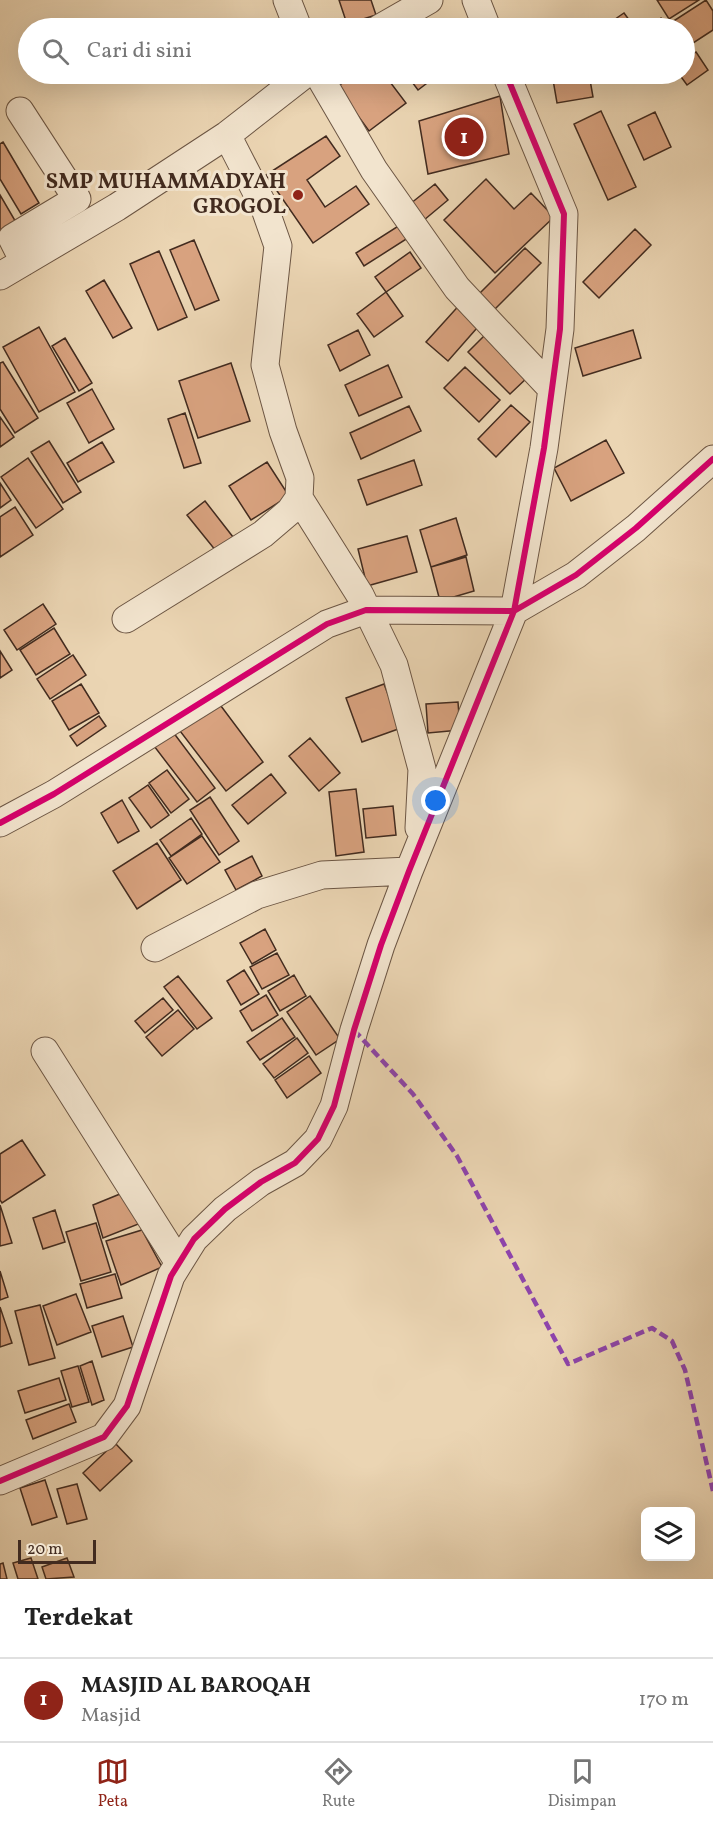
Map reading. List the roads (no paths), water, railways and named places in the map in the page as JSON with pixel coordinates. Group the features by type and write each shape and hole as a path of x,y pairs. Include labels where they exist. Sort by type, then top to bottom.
{"street":[{"path":"287,0 294,18"},
{"path":"398,18 429,0"},
{"path":"476,0 483,18"},
{"path":"0,276 117,207 227,135 292,84"},
{"path":"324,84 374,170 457,288 552,389"},
{"path":"0,1481 104,1437 127,1406 171,1276 194,1239 225,1209 261,1182 296,1163 318,1139 334,1106 357,1020 381,945 413,859 514,611 544,447 560,329 564,214 510,84"},
{"path":"20,111 77,199 12,238 24,262"},
{"path":"126,619 263,534 290,511 299,498 300,478 283,432 265,365 278,246 265,209 227,135"},
{"path":"0,823 54,794 327,624 366,610 514,611 576,575 636,528 713,459"},
{"path":"299,498 360,595 394,665 422,769 413,859"},
{"path":"155,948 257,895 322,875 413,859"},
{"path":"45,1051 179,1263"}],"place":[{"name":"MASJID AL BAROQAH","path":"464,137"},
{"name":"SMP MUHAMMADYAH GROGOL","path":"298,195"}]}
